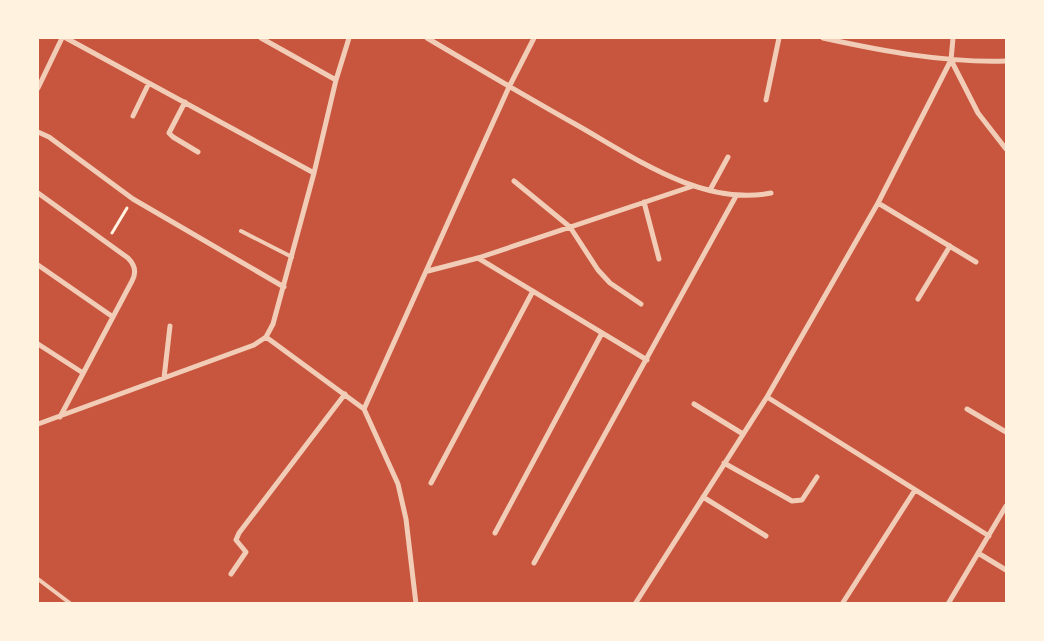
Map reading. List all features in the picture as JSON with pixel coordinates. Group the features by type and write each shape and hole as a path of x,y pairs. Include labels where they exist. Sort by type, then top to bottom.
{"street":[{"path":"38,88 64,38 314,173"},
{"path":"261,38 336,80"},
{"path":"38,424 254,345 266,337 273,324 284,287 336,80 349,38"},
{"path":"427,38 509,87 665,175 693,186 736,196 755,196 771,193"},
{"path":"364,410 509,87 534,38"},
{"path":"766,100 778,38"},
{"path":"823,38 951,60 1006,61"},
{"path":"635,604 767,397 878,204 951,60 953,38"},
{"path":"951,60 978,113 1006,149"},
{"path":"132,116 149,83"},
{"path":"185,102 169,132 173,137 198,152"},
{"path":"38,132 49,137 133,199 284,287"},
{"path":"710,190 728,157"},
{"path":"514,181 570,227 598,270 610,283 641,304"},
{"path":"428,271 478,258 693,186"},
{"path":"38,193 128,258 132,262 135,275 60,417"},
{"path":"534,563 736,196"},
{"path":"644,202 659,259"},
{"path":"878,204 976,262"},
{"path":"918,299 950,246"},
{"path":"478,258 647,360"},
{"path":"38,265 113,317"},
{"path":"431,483 533,291"},
{"path":"164,378 170,326"},
{"path":"495,533 602,332"},
{"path":"266,337 364,410 398,484 406,519 416,604"},
{"path":"38,344 83,373"},
{"path":"231,574 246,552 236,540 239,534 345,394"},
{"path":"767,397 989,536"},
{"path":"694,404 743,434"},
{"path":"967,409 1006,432"},
{"path":"724,463 792,501 802,500 817,477"},
{"path":"842,604 915,490"},
{"path":"702,497 766,536"},
{"path":"948,604 1006,506"},
{"path":"978,553 1006,570"}],"lane":[{"path":"241,231 292,257"},
{"path":"38,579 71,604"}],"path":[{"path":"106,242 133,199"}]}
